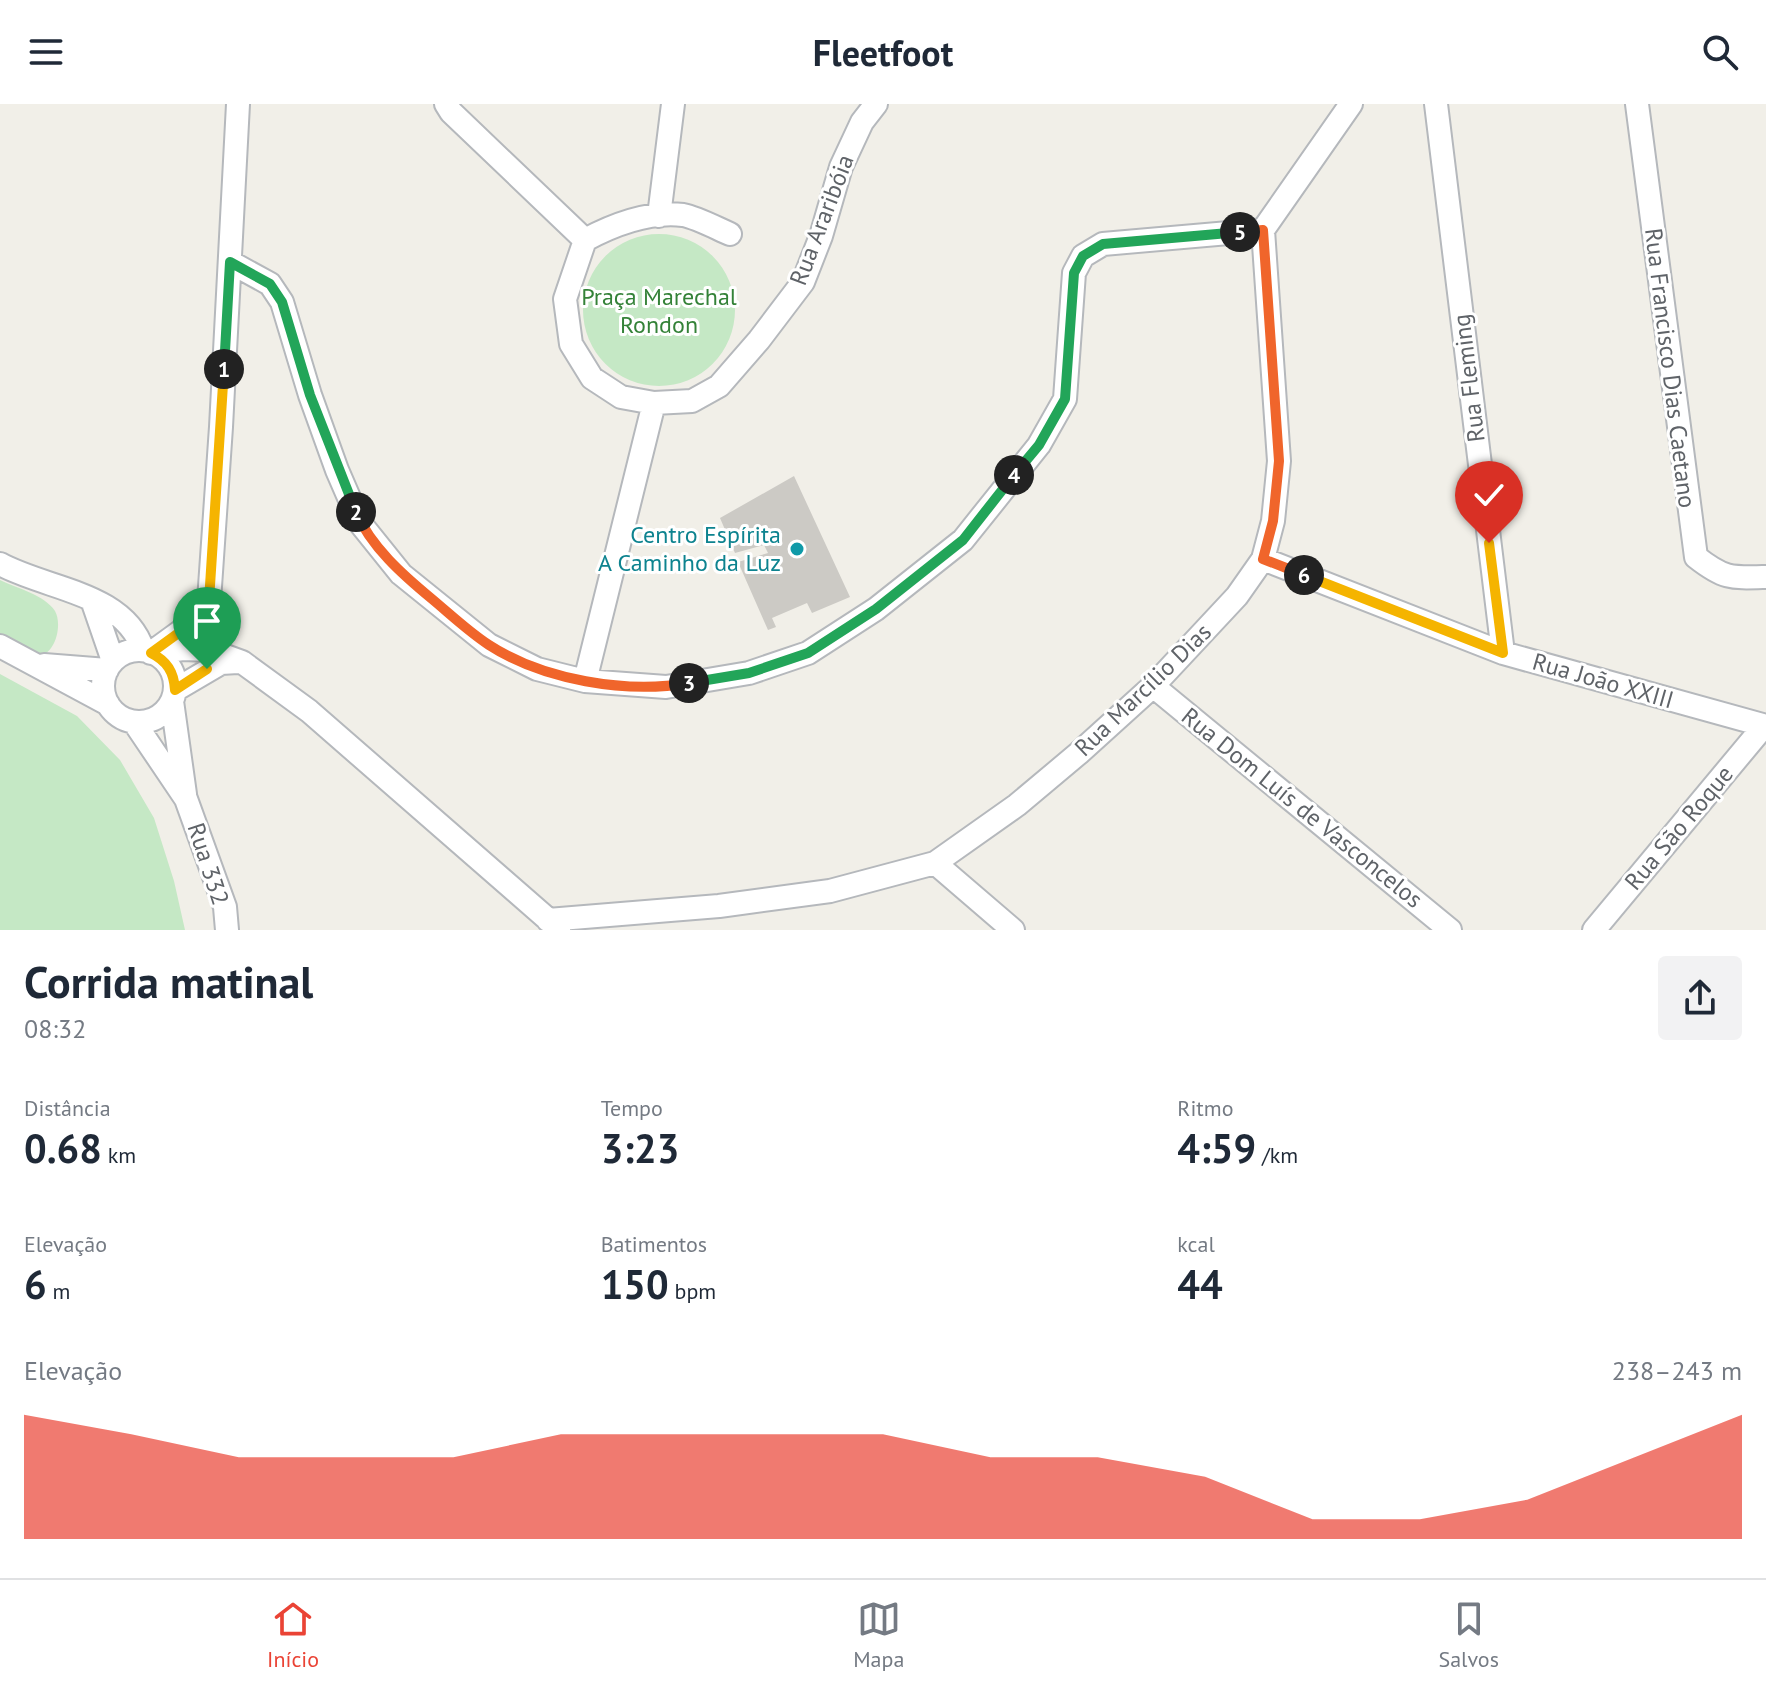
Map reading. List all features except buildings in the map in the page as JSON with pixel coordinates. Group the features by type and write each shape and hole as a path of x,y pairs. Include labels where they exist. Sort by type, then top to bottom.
{"street":[{"path":"149,652 195,621 209,601 238,104"},
{"path":"446,104 585,240 615,224 659,216 684,215 730,234"},
{"path":"659,216 673,104"},
{"name":"Rua Araribóia","path":"585,240 565,299 571,344 592,378 621,397 654,403 692,401 719,386 803,282 821,236 841,167 862,122 876,104"},
{"path":"230,262 270,284 282,302 310,395 360,523 401,574 489,645 537,669 585,681 666,687 749,673 808,653 876,609 963,540 1039,445 1065,399 1074,273 1083,256 1103,244 1263,230 1351,104"},
{"name":"Rua Fleming","path":"1436,104 1503,653"},
{"name":"Rua Francisco Dias Caetano","path":"1637,104 1696,557 1717,574 1741,578 1766,577"},
{"name":"Rua Marcílio Dias","path":"554,925 830,891 935,863 1017,805 1153,686 1237,596 1263,559 1273,521 1279,461 1263,230"},
{"path":"585,681 654,403"},
{"name":"Rua João XXIII","path":"1263,559 1503,653 1765,726"},
{"path":"0,564 92,600 123,617 149,652 170,668 173,696"},
{"path":"92,600 110,666"},
{"path":"0,646 108,704 123,718 134,722 157,717 173,696 221,663 242,662"},
{"path":"108,704 103,686 110,666 122,655 183,649 209,650 242,662 309,711 554,925"},
{"path":"35,664 110,666"},
{"name":"Rua Dom Luís de Vasconcelos","path":"1153,686 1450,930"},
{"name":"Rua 332","path":"173,696 186,799 225,907 227,930"},
{"name":"Rua 332","path":"134,722 186,799"},
{"name":"Rua São Roque","path":"1594,930 1765,726"},
{"path":"935,863 1013,930"}],"green space":[{"name":"Praça Marechal Rondon","path":"659,234 688,239 713,256 730,281 735,310 730,339 713,364 688,381 659,386 630,381 605,364 588,339 583,310 588,281 605,256 630,239"},
{"path":"0,580 37,596 55,611 58,624 56,640 48,652 35,656 0,641"},
{"path":"0,674 77,716 120,760 154,818 174,881 185,930 0,930"}],"place":[{"name":"Centro Espírita A Caminho da Luz","path":"797,549"}],"route":[{"path":"207,669 175,690 170,668 151,653 195,621 209,601 230,262 270,284 282,302 310,395 360,523 401,574 489,645 537,669 585,681 666,687 749,673 808,653 876,609 963,540 1039,445 1065,399 1074,273 1083,256 1103,244 1263,230 1279,461 1273,521 1263,559 1503,653 1489,543"}]}
